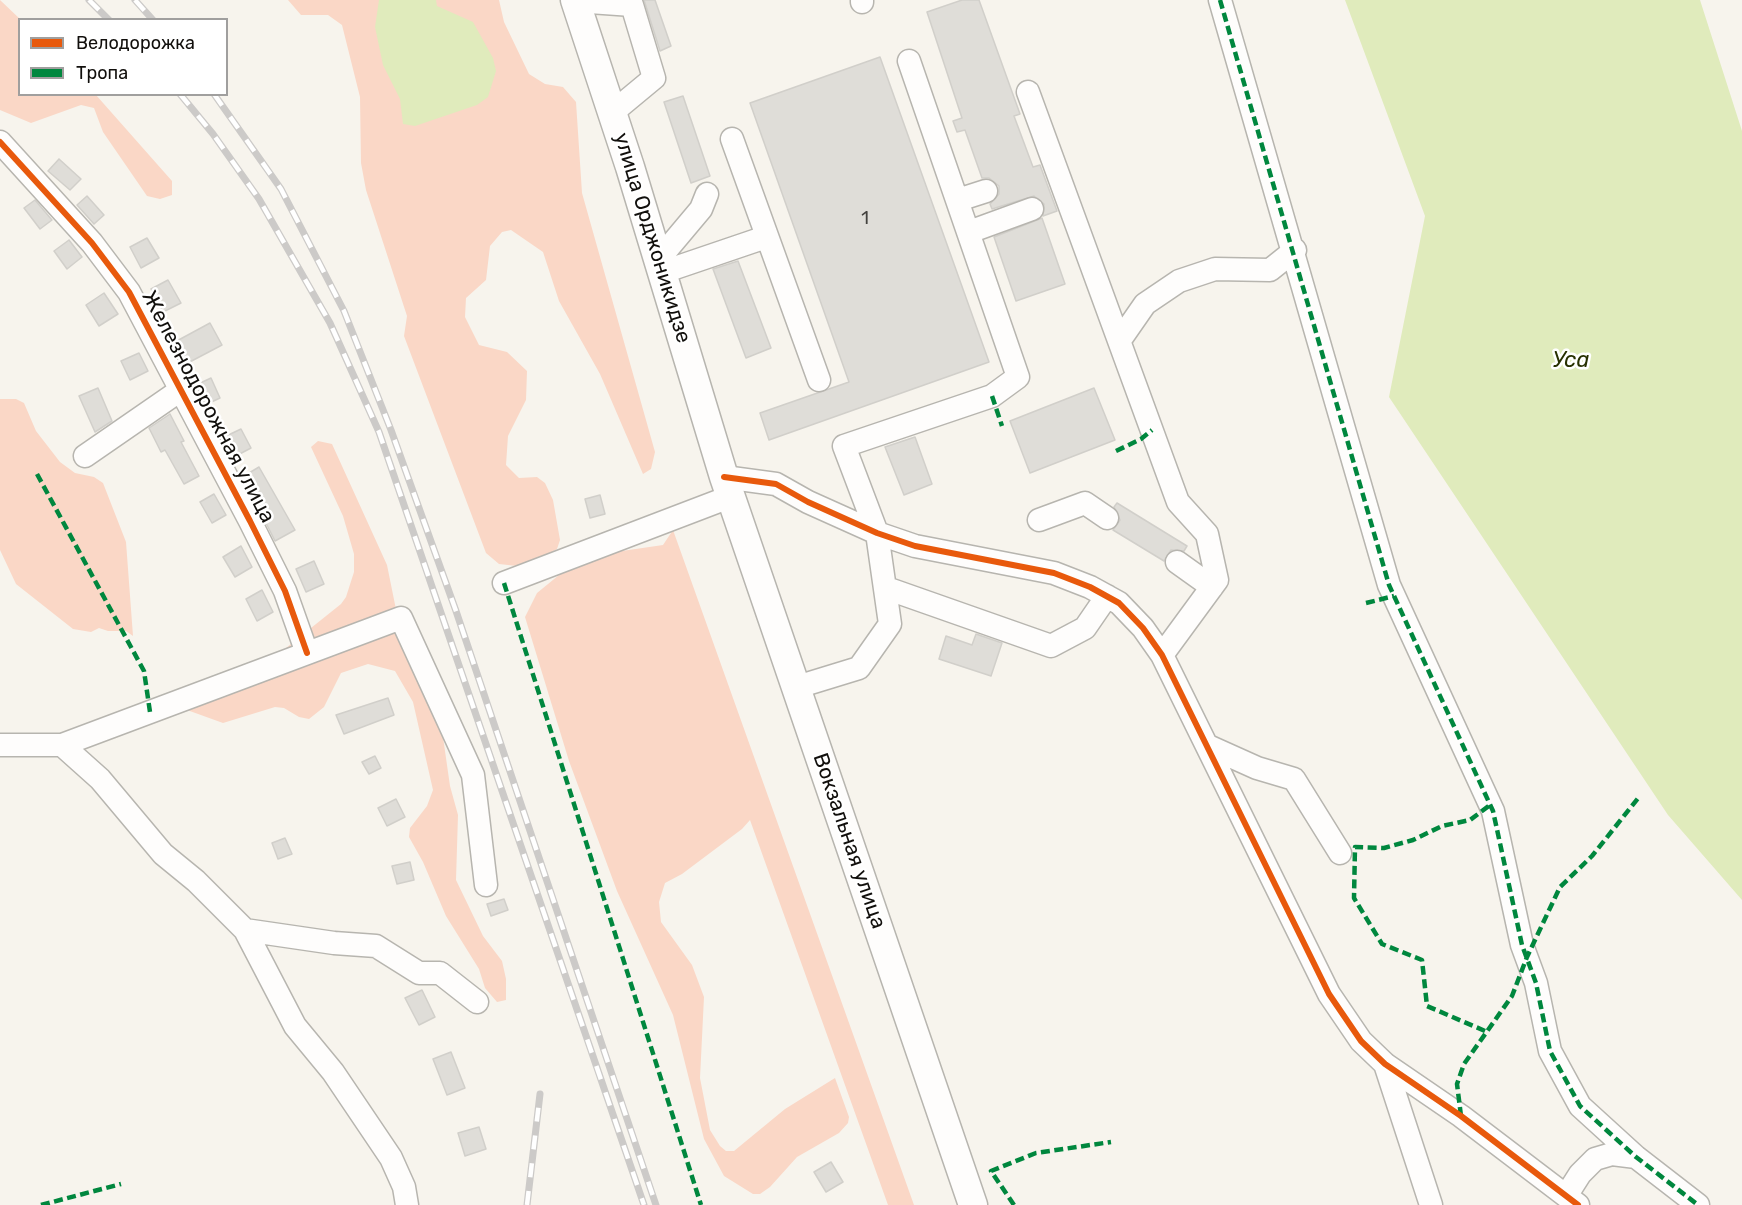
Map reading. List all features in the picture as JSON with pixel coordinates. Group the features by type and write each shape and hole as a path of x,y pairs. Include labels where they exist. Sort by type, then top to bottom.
{"main road":[{"name":"улица Орджоникидзе","path":"575,0 613,112 728,487"},
{"name":"Вокзальная улица","path":"728,487 974,1205"}],"street":[{"path":"575,0 632,5 654,78 613,112"},
{"path":"1220,0 1295,250 1334,397 1389,585 1493,811 1522,945 1536,983 1550,1051 1580,1106 1636,1157 1698,1205"},
{"path":"796,687 859,668 890,624 877,533 844,446 992,396 1018,376 909,61"},
{"path":"1028,92 1178,502 1208,534 1217,580 1162,655"},
{"path":"732,139 819,380"},
{"name":"Железнодорожная улица","path":"0,142 92,243 129,292 285,591 307,653"},
{"path":"958,200 986,191"},
{"path":"661,266 701,209 707,194"},
{"path":"969,232 1032,209"},
{"path":"661,266 766,237"},
{"path":"1120,340 1146,304 1179,281 1215,269 1270,270 1295,250"},
{"path":"85,456 182,390"},
{"path":"504,583 728,487 776,484 808,502 877,533 915,546 1054,573 1107,596 1119,603 1143,628 1162,655 1329,994 1361,1041 1385,1064 1461,1116 1572,1201 1580,1174 1595,1159 1612,1154 1636,1157"},
{"path":"1039,520 1085,503 1107,518"},
{"path":"1177,562 1212,587"},
{"path":"886,588 1051,646 1085,628 1107,596"},
{"path":"0,745 62,744 401,618 473,776 486,885"},
{"path":"62,744 100,779 163,854 196,881 245,930 295,1026 333,1072 391,1158 404,1187 407,1205"},
{"path":"1208,746 1257,768 1294,779 1340,853"},
{"path":"245,930 334,943 376,946 419,973 440,973 477,1002"},
{"path":"1385,1064 1431,1205"}],"shaded area":[{"path":"0,0 19,18 18,96 97,96 172,181 172,195 160,199 147,196 103,132 94,108 81,105 31,123 0,110"},
{"path":"288,0 499,0 504,22 529,74 545,84 563,87 576,102 582,193 655,452 651,469 643,474 600,374 559,301 543,252 511,230 502,232 490,246 486,280 466,298 465,317 479,345 507,352 527,371 526,400 508,436 506,465 519,478 537,477 545,483 553,500 560,540 557,549 526,567 499,564 486,553 404,336 407,316 366,190 361,163 360,97 342,25 328,15 301,15"},
{"path":"0,399 16,399 24,403 36,431 60,462 75,473 94,477 103,483 126,542 133,636 126,631 108,631 99,628 91,632 73,629 16,584 0,550"},
{"path":"318,441 332,444 387,565 404,649 440,716 450,786 458,815 456,880 483,936 502,961 506,979 506,1000 497,1002 485,988 479,969 446,916 423,862 409,837 410,828 427,806 433,790 413,702 395,671 368,664 341,673 324,707 309,719 299,717 284,708 275,707 223,723 187,710 271,660 341,604 346,597 354,572 354,554 343,516 311,447"},
{"path":"673,530 914,1205 888,1205 750,820 742,829 682,874 665,883 659,902 661,922 692,965 704,997 700,1078 710,1130 720,1146 726,1151 734,1151 785,1109 835,1078 849,1117 848,1123 839,1133 797,1157 770,1187 760,1194 753,1194 724,1176 704,1139 673,1015 617,891 569,761 525,617 537,593 581,557 663,545"}],"water":[{"path":"379,0 436,0 437,6 473,22 493,58 496,71 488,97 477,105 415,126 403,124 400,99 383,65 375,27"},
{"name":"Уса","path":"1345,0 1700,0 1742,131 1742,900 1668,815 1389,397 1425,216"}],"building":[{"path":"644,0 655,0 671,46 660,51"},
{"path":"962,0 979,0 1020,114 1014,116 1033,167 1040,165 1057,211 1043,216 1044,204 1034,196 992,209 990,204 999,194 999,186 989,178 982,178 965,130 957,132 953,121 962,118 927,12"},
{"path":"880,57 989,362 769,440 760,413 849,382 750,103"},
{"path":"683,96 710,176 691,183 664,102"},
{"path":"59,159 81,179 70,190 48,171"},
{"path":"87,196 104,215 94,224 77,205"},
{"path":"35,200 52,220 40,229 24,208"},
{"path":"1042,218 1065,284 1016,301 994,237"},
{"path":"147,238 159,258 141,268 130,247"},
{"path":"69,240 82,257 67,269 54,251"},
{"path":"738,261 771,348 746,358 713,269"},
{"path":"168,280 181,303 163,312 151,289"},
{"path":"104,293 118,314 99,326 86,305"},
{"path":"210,323 222,345 184,365 173,343"},
{"path":"139,353 148,371 130,380 121,361"},
{"path":"211,378 220,398 205,405 196,385"},
{"path":"98,388 112,421 95,432 79,396"},
{"path":"1094,388 1115,440 1030,473 1010,421"},
{"path":"170,414 184,441 181,442 199,476 184,484 165,450 161,452 149,428"},
{"path":"241,429 251,448 232,458 222,438"},
{"path":"915,437 932,484 904,495 885,447"},
{"path":"259,467 295,530 275,541 263,517 266,516 244,476"},
{"path":"214,494 226,515 212,523 200,502"},
{"path":"600,495 605,514 590,518 585,499"},
{"path":"1117,503 1187,546 1184,551 1171,550 1164,561 1113,530 1120,520 1114,507"},
{"path":"241,546 252,567 235,577 223,557"},
{"path":"314,561 324,584 306,592 296,569"},
{"path":"262,590 273,612 257,621 246,599"},
{"path":"976,634 1002,643 991,676 939,659 946,636 972,645"},
{"path":"388,698 394,715 344,734 336,715"},
{"path":"375,756 381,768 369,774 362,762"},
{"path":"396,799 405,817 387,826 378,808"},
{"path":"285,838 292,854 278,859 272,843"},
{"path":"410,862 414,880 397,884 392,866"},
{"path":"504,899 508,910 491,916 487,904"},
{"path":"422,990 435,1017 419,1025 405,998"},
{"path":"451,1052 465,1088 447,1095 433,1059"},
{"path":"479,1127 486,1149 465,1156 458,1133"},
{"path":"831,1162 843,1182 826,1192 814,1172"}],"railway":[{"path":"89,0 107,18"},
{"path":"135,0 151,18"},
{"path":"182,96 213,134 259,199 330,323 379,432 644,1205"},
{"path":"215,96 281,189 344,311 391,430 456,611 656,1205"},
{"path":"527,1205 540,1094"}],"marked path":[{"path":"1220,0 1389,585 1493,811 1522,945 1536,983 1550,1051 1580,1106 1636,1157 1698,1205"},
{"path":"992,396 1002,426"},
{"path":"1116,451 1141,439 1152,430"},
{"path":"37,474 144,671 150,712"},
{"path":"504,583 701,1205"},
{"path":"1366,603 1394,596"},
{"path":"1461,1116 1457,1084 1464,1064 1512,996 1527,957 1560,887 1592,856 1639,797"},
{"path":"1485,1031 1427,1006 1422,960 1382,944 1354,898 1355,847 1384,848 1413,840 1442,826 1470,820 1490,805"},
{"path":"1014,1205 991,1171 1036,1153 1111,1142"},
{"path":"41,1205 121,1184"}],"cycle path":[{"path":"0,142 92,243 129,292 285,591 307,653"},
{"path":"724,477 776,484 808,502 877,533 915,546 1054,573 1090,587 1119,603 1143,628 1162,655 1329,994 1361,1041 1385,1064 1461,1116 1578,1205"}]}
